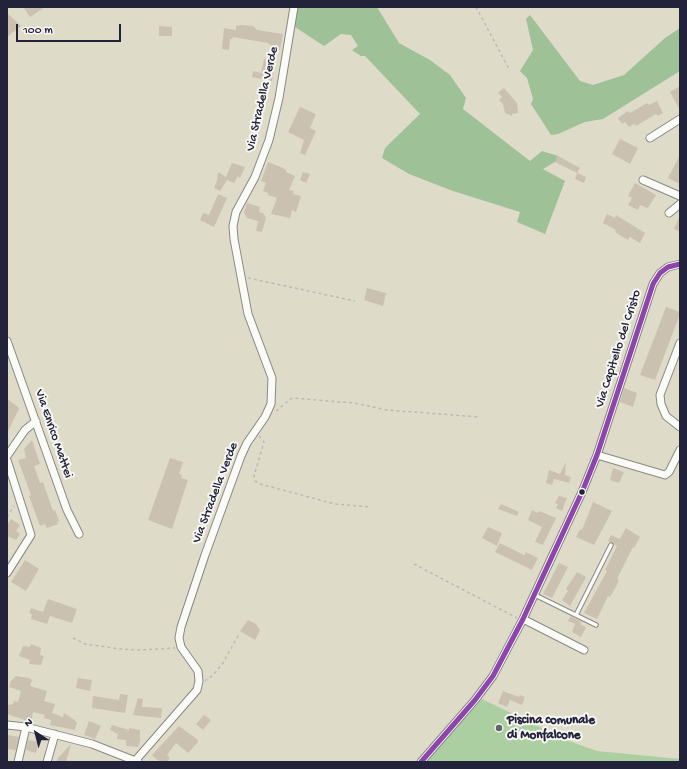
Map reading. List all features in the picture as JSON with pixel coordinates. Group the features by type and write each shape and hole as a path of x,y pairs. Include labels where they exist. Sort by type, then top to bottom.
{"street":[{"name":"Via Stradella Verde","path":"181,647 179,638 185,612 241,456 265,417 271,404 272,378 248,314 240,275 233,226 236,212 254,176 269,140 279,98 294,7"},
{"path":"650,138 680,119"},
{"path":"643,180 680,196"},
{"path":"669,213 680,204"},
{"name":"Via Capitello del Cristo","path":"421,762 475,700 493,676 523,620 582,492 597,454 653,284 660,273 668,267 680,264"},
{"name":"Via Enrico Mattei","path":"7,341 67,510 79,534"},
{"path":"680,343 660,395 661,404 666,416 680,427"},
{"path":"7,456 25,430 36,421"},
{"path":"597,454 665,475 669,472 680,450"},
{"path":"7,460 9,472 21,502 31,535 7,573"},
{"path":"523,620 584,650"},
{"path":"7,724 26,727 92,744 132,761 189,701 197,690 199,681 198,671 181,647"},
{"path":"18,762 26,727"},
{"path":"47,762 55,734"}],"lane":[{"path":"576,615 611,545"},
{"path":"535,595 596,624"}],"path":[{"path":"476,7 509,69"},
{"path":"240,275 260,281 355,301"},
{"path":"265,417 292,398 354,403 387,410 480,417"},
{"path":"254,433 264,442 254,476 255,481 260,484 335,504 370,507"},
{"path":"7,517 16,504 21,502"},
{"path":"414,564 523,620"},
{"path":"199,681 207,680 213,676 233,648 239,634"},
{"path":"73,638 85,644 142,650 181,647"}],"green space":[{"path":"294,7 377,7 399,43 430,60 450,75 466,98 463,109 530,161 542,151 558,156 555,162 543,169 565,181 545,234 517,222 520,212 453,191 409,174 382,158 385,148 420,114 365,56 361,56 352,50 358,46 351,35 341,34 324,46 292,25"},
{"path":"530,15 580,81 593,85 624,75 665,38 680,28 680,71 603,119 585,122 558,134 551,135 531,104 533,99 527,78 520,71 533,50 526,19"},
{"name":"Piscina comunale di Monfalcone","path":"482,699 569,741 597,751 680,759 680,762 426,762"}],"building":[{"path":"23,7 45,7 30,17"},
{"path":"7,13 21,26 7,37"},
{"path":"159,26 172,27 172,36 159,36"},
{"path":"236,26 253,26 257,30 283,34 280,50 270,49 271,45 268,43 233,37 230,39 229,50 222,49 224,28 236,30"},
{"path":"264,59 276,61 272,81 252,77 253,71 261,73"},
{"path":"680,86 680,110 670,92"},
{"path":"504,88 517,103 518,113 512,114 512,116 505,113 503,104 499,100 502,97 498,93"},
{"path":"657,101 663,113 658,116 656,114 636,126 634,124 629,127 625,122 622,124 618,118 628,111 630,113 647,103 649,105"},
{"path":"300,107 316,114 310,128 316,131 305,155 300,153 304,140 288,132"},
{"path":"620,139 638,148 630,164 612,154"},
{"path":"680,155 680,184 668,178"},
{"path":"558,156 580,168 577,173 555,162"},
{"path":"268,162 283,168 286,172 295,176 289,190 294,191 293,194 301,196 296,212 292,210 290,218 271,214 277,198 268,195 268,193 263,191 266,183 261,181"},
{"path":"232,163 245,167 240,178 238,176 234,183 227,180 220,191 214,188 217,181 218,172 226,177"},
{"path":"303,172 310,174 306,183 300,180"},
{"path":"577,173 586,177 584,183 575,179"},
{"path":"635,183 656,195 648,208 640,205 638,210 628,205 632,198 628,196"},
{"path":"218,194 227,198 214,227 200,220 203,213 209,215"},
{"path":"247,203 260,207 259,212 263,213 266,218 262,232 256,231 258,221 247,218 244,213"},
{"path":"607,214 615,218 616,215 645,233 640,243 630,237 628,240 615,232 616,230 603,223"},
{"path":"680,215 680,232 674,229"},
{"path":"367,288 386,293 383,306 364,300"},
{"path":"666,307 680,312 680,314 655,380 640,375"},
{"path":"624,388 637,393 633,407 620,402"},
{"path":"7,399 19,409 7,433"},
{"path":"32,440 40,464 34,466 40,483 43,482 53,511 55,510 59,521 57,522 58,524 47,528 45,524 40,526 29,496 31,495 18,460 26,458 24,449"},
{"path":"170,458 183,462 179,474 182,475 181,478 188,480 172,529 148,520"},
{"path":"566,462 565,475 571,477 569,483 554,479 552,485 546,483 549,470 560,474"},
{"path":"613,468 624,472 619,483 610,480"},
{"path":"559,496 567,498 562,511 556,508 558,504 555,503"},
{"path":"593,502 612,511 594,545 576,537 580,529 582,530"},
{"path":"501,504 519,512 517,516 498,509"},
{"path":"532,510 538,513 539,511 556,518 543,545 535,542 542,527 528,520"},
{"path":"11,519 20,525 16,531 20,534 16,540 7,536 7,525"},
{"path":"488,527 502,533 497,546 482,538"},
{"path":"626,528 640,537 634,548 633,547 617,579 619,580 616,587 610,597 608,596 597,619 584,613 607,571 605,570 617,546 608,541 611,535 620,539"},
{"path":"500,543 524,555 526,552 538,558 532,570 495,552"},
{"path":"25,560 39,569 26,591 11,582"},
{"path":"559,563 568,567 552,598 543,594"},
{"path":"577,572 586,577 570,606 562,600 568,591 566,589"},
{"path":"48,599 77,609 72,623 50,616 47,624 31,619 32,614 29,613 31,608 43,612"},
{"path":"570,616 582,622 580,624 586,627 581,637 572,632 575,624 568,621"},
{"path":"248,620 256,624 260,630 255,640 240,631"},
{"path":"31,644 41,648 40,655 44,656 41,665 29,664 30,660 19,656 23,646 30,647"},
{"path":"16,676 29,678 32,680 30,686 47,691 44,701 55,704 52,713 63,717 64,713 75,720 77,722 75,730 50,725 51,720 44,718 45,715 33,712 31,722 7,714 8,705 13,704 14,701 18,702 21,691 9,687 11,681"},
{"path":"78,678 92,680 90,691 76,688"},
{"path":"503,691 519,697 520,695 525,697 522,705 510,700 507,707 498,703"},
{"path":"120,694 128,695 125,713 92,708 93,696 119,700"},
{"path":"138,698 143,699 142,707 162,708 161,718 133,715"},
{"path":"204,715 211,720 203,730 196,724"},
{"path":"89,721 101,726 95,739 84,735"},
{"path":"112,725 129,730 129,728 140,730 140,741 138,747 126,746 126,740 117,739 118,734 110,730"},
{"path":"179,726 198,740 198,742 188,753 176,743 167,755 170,758 167,762 161,762 152,755"},
{"path":"7,735 19,737 16,750 7,749"},
{"path":"28,740 39,742 36,753 26,750"},
{"path":"71,744 66,762 57,762 58,758"}],"transit line":[{"path":"421,762 475,700 493,676 523,619 582,492 597,455 653,284 660,273 668,267 680,264"}],"place":[{"name":"Piscina comunale di Monfalcone","path":"499,728"}]}
